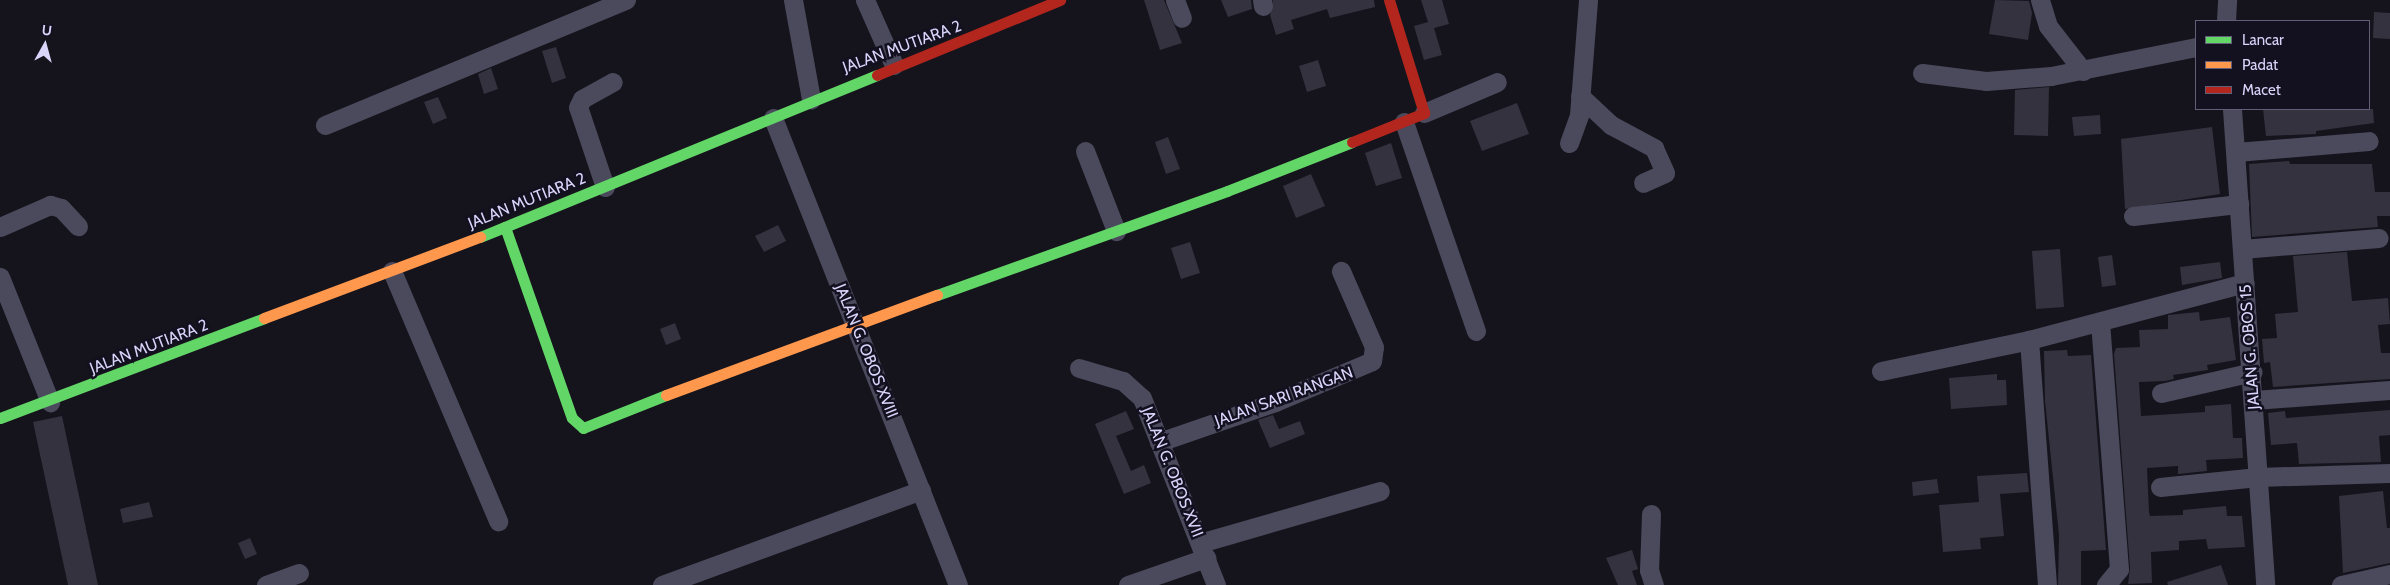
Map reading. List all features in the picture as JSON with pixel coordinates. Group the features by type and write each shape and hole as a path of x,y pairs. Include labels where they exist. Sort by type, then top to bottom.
{"street":[{"path":"325,124 626,0"},
{"path":"793,0 811,99"},
{"path":"865,0 894,65"},
{"name":"JALAN MUTIARA 2","path":"0,418 50,402 505,227 773,118 811,99 894,65 980,36 1060,0"},
{"path":"1176,0 1182,18"},
{"path":"1389,0 1424,113"},
{"path":"1569,143 1576,130 1588,0"},
{"path":"2040,0 2048,26 2083,71"},
{"path":"2226,20 2227,0"},
{"path":"1922,73 1986,80 2083,71 2195,47"},
{"path":"605,187 578,107 582,99 613,82"},
{"path":"505,227 567,407 583,428 856,325 1116,231 1404,122 1497,82"},
{"path":"1580,96 1611,125 1654,148 1665,168 1664,176 1643,183"},
{"name":"JALAN G. OBOS 15","path":"2232,110 2253,372 2257,477 2265,585"},
{"name":"JALAN G. OBOS XVIII","path":"773,118 958,585"},
{"path":"1404,122 1476,331"},
{"path":"2236,152 2369,141"},
{"path":"1085,151 1116,231"},
{"path":"2133,216 2239,204"},
{"path":"0,227 50,205 61,208 78,226"},
{"path":"2242,249 2378,238"},
{"path":"392,271 498,521"},
{"name":"JALAN SARI RANGAN","path":"1159,442 1274,402 1372,361 1374,347 1342,271"},
{"path":"0,277 50,402"},
{"path":"1882,371 2029,340 2245,284"},
{"path":"2100,322 2119,569 2106,585"},
{"path":"2029,340 2047,585"},
{"name":"JALAN G. OBOS XVII","path":"1079,368 1123,381 1142,398 1216,585"},
{"path":"2161,393 2253,372"},
{"path":"2254,400 2390,390"},
{"path":"2160,488 2257,477 2390,473"},
{"path":"662,585 921,490"},
{"path":"1128,585 1203,551 1380,491"},
{"path":"1651,514 1649,570 1654,585"},
{"path":"266,585 299,573"},
{"path":"2341,585 2390,574"}],"building":[{"path":"1144,0 1164,0 1182,43 1160,50"},
{"path":"1221,0 1251,0 1252,9 1228,17"},
{"path":"1273,0 1374,0 1375,7 1330,18 1327,9 1291,20 1294,29 1276,35 1270,15"},
{"path":"1421,0 1442,0 1449,24 1434,28 1442,55 1424,60 1414,26 1428,22"},
{"path":"1995,0 2029,1 2032,13 2028,40 1989,34"},
{"path":"2374,12 2390,13 2390,39 2373,38"},
{"path":"556,47 566,78 552,83 542,51"},
{"path":"1318,60 1326,86 1307,92 1299,66"},
{"path":"491,68 498,89 484,94 478,74"},
{"path":"2049,87 2048,136 2014,135 2015,90"},
{"path":"438,97 447,118 433,124 424,102"},
{"path":"1517,103 1529,134 1482,151 1470,121"},
{"path":"2373,109 2374,123 2316,131 2316,134 2266,136 2263,110"},
{"path":"2100,115 2101,134 2074,136 2072,117"},
{"path":"2212,127 2220,194 2125,209 2121,139"},
{"path":"1168,137 1180,169 1166,174 1155,142"},
{"path":"1391,143 1402,178 1376,186 1365,153"},
{"path":"2289,161 2290,164 2372,164 2375,192 2390,192 2390,216 2377,216 2378,227 2252,237 2249,164"},
{"path":"1311,174 1325,206 1296,218 1283,186"},
{"path":"778,225 786,241 764,252 755,236"},
{"path":"1190,242 1200,273 1181,279 1171,248"},
{"path":"2060,249 2064,307 2036,309 2032,251"},
{"path":"2347,252 2352,301 2388,298 2390,324 2378,325 2381,353 2390,353 2390,379 2273,387 2270,362 2264,363 2262,339 2277,338 2275,314 2298,312 2293,256"},
{"path":"2112,255 2116,285 2102,287 2098,257"},
{"path":"2220,262 2222,278 2182,285 2180,267"},
{"path":"2199,312 2200,321 2230,317 2236,360 2207,365 2208,370 2173,375 2174,379 2139,382 2141,416 2205,412 2205,406 2231,404 2233,438 2242,438 2243,458 2206,460 2207,471 2178,474 2178,466 2147,468 2149,512 2150,516 2183,515 2183,510 2226,506 2227,516 2242,516 2245,547 2208,549 2206,539 2179,541 2179,550 2151,552 2152,583 2128,584 2130,568 2114,354 2116,348 2140,347 2139,330 2168,329 2168,315"},
{"path":"675,323 681,339 666,345 660,329"},
{"path":"2067,350 2068,356 2091,355 2106,550 2081,551 2081,585 2058,585 2059,535 2045,401 2044,351"},
{"path":"1997,374 1997,380 2006,380 2007,405 1951,409 1949,378"},
{"path":"2390,410 2390,435 2379,436 2381,462 2299,464 2297,443 2271,445 2268,413 2285,411 2286,418"},
{"path":"1126,411 1134,429 1116,436 1131,471 1144,465 1151,483 1124,494 1095,424"},
{"path":"1273,415 1279,429 1300,421 1305,434 1270,448 1258,420"},
{"path":"62,416 98,585 68,585 33,422"},
{"path":"2027,473 2029,492 2000,494 2004,536 1980,538 1981,549 1943,552 1939,505 1979,502 1977,476"},
{"path":"1937,479 1939,493 1913,496 1912,482"},
{"path":"2383,491 2387,528 2390,528 2390,563 2343,573 2339,496"},
{"path":"149,502 153,517 123,523 120,509"},
{"path":"250,538 257,554 245,559 238,543"},
{"path":"1632,550 1638,569 1632,571 1637,585 1618,585 1606,558"},
{"path":"2221,565 2228,585 2168,585 2167,582"}],"traffic: fast":[{"path":"480,237 877,75"},
{"path":"937,295 1227,191 1352,142"},
{"path":"505,227 572,418 583,428 666,395"},
{"path":"0,418 264,318"}],"traffic: slow":[{"path":"264,318 480,237"},
{"path":"666,395 937,295"}],"traffic: jam":[{"path":"877,75 1060,0"},
{"path":"1352,142 1424,113 1389,0"}]}
